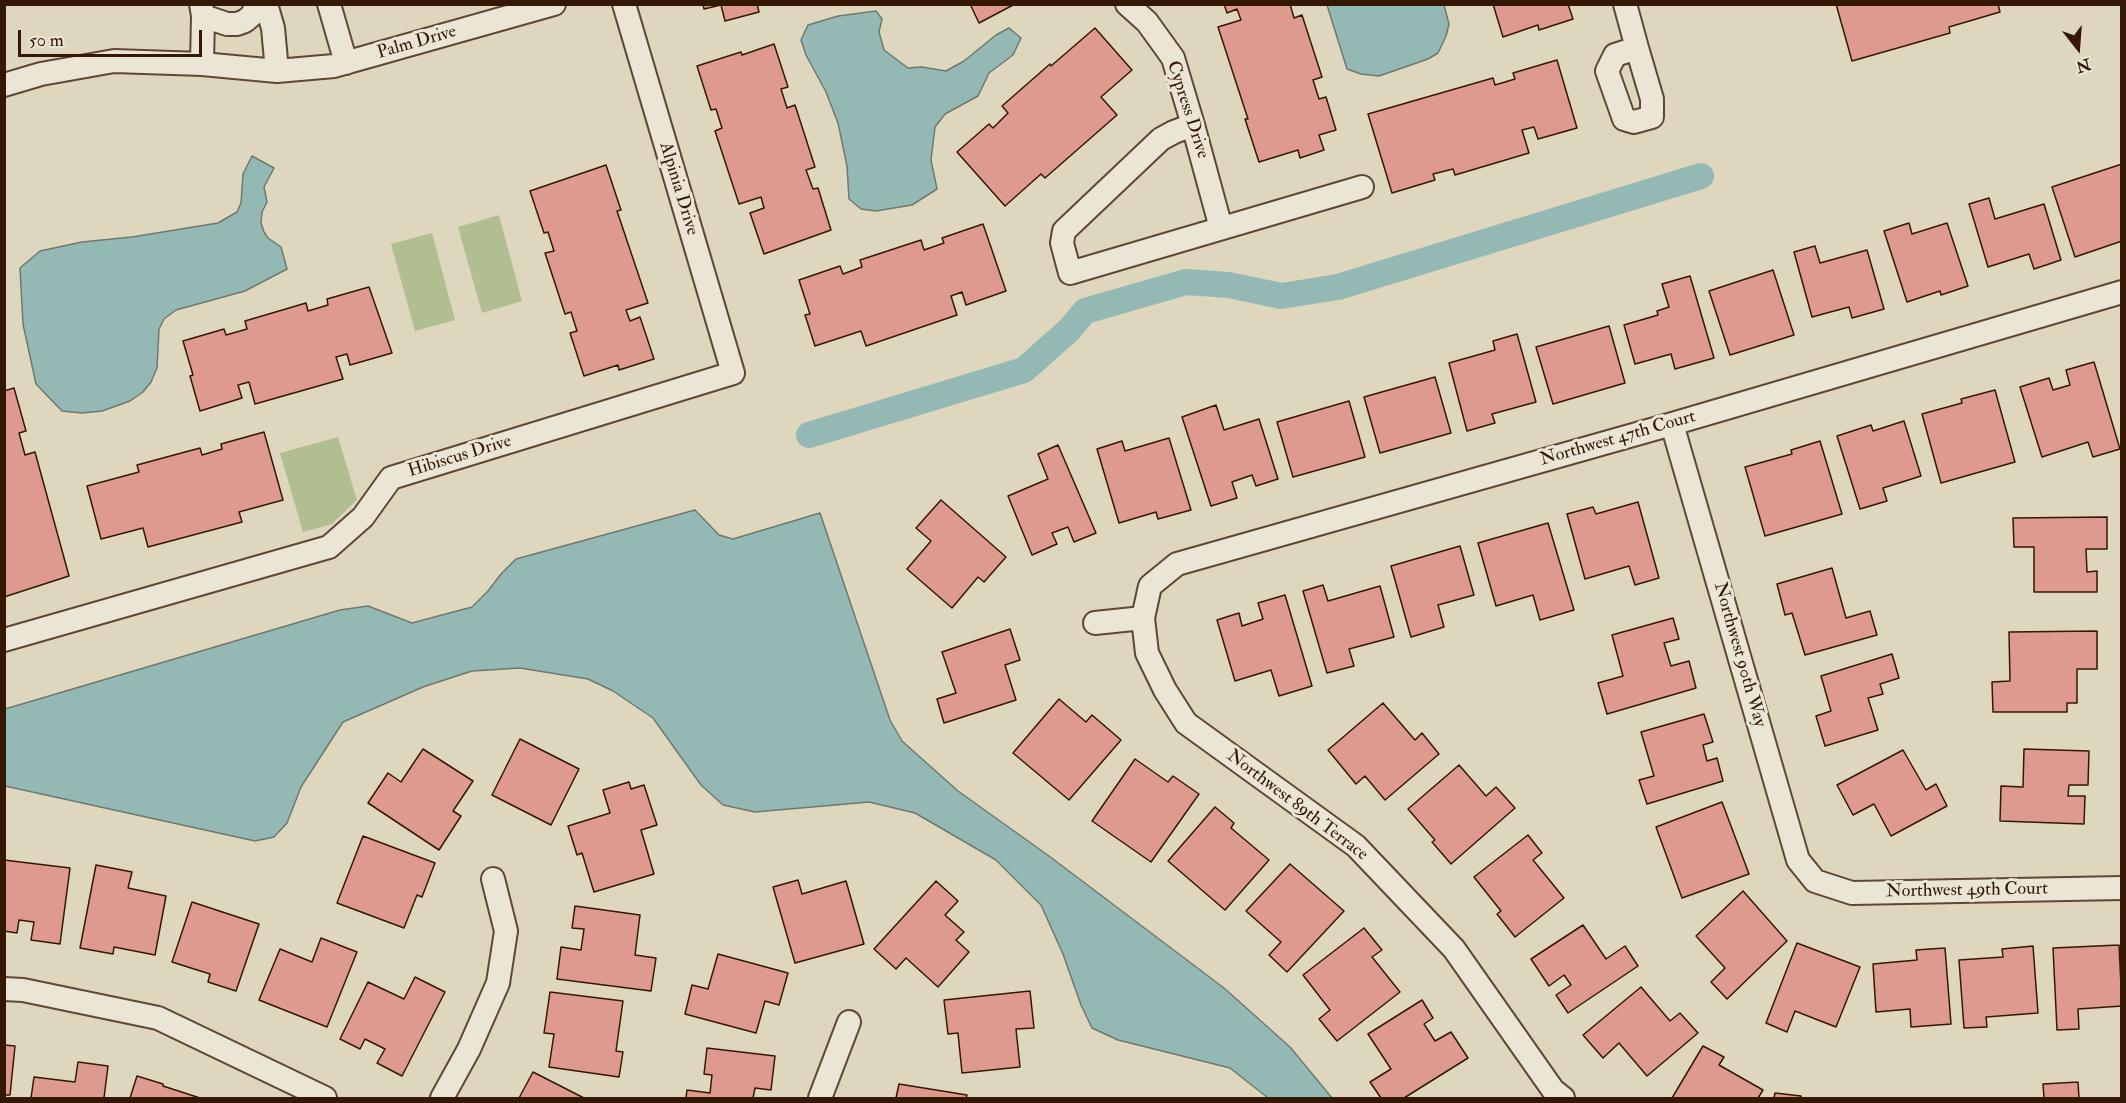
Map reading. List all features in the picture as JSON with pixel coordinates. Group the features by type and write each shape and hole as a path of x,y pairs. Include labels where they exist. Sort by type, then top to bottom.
{"street":[{"path":"202,64 202,10 227,24 237,24 252,15 257,4"},
{"path":"266,4 273,28 277,71"},
{"path":"329,4 346,63"},
{"name":"Palm Drive","path":"4,85 41,74 114,61 202,64 277,71 334,66 554,4"},
{"name":"Alpinia Drive","path":"624,4 733,373"},
{"name":"Cypress Drive","path":"1127,4 1147,22 1173,58 1221,228"},
{"path":"1625,4 1637,48"},
{"path":"1193,125 1161,140 1064,231 1062,243 1070,273 1362,187"},
{"name":"Northwest 47th Court","path":"1143,618 1150,586 1177,564 2121,292"},
{"name":"Hibiscus Drive","path":"4,640 329,547 363,517 391,478 733,373"},
{"name":"Northwest 90th Way","path":"1672,423 1798,860 1815,881"},
{"path":"1095,622 1143,618"},
{"name":"Northwest 89th Terrace","path":"1143,618 1148,653 1166,690 1186,723 1356,846 1454,949 1553,1090 1563,1098"},
{"path":"442,1098 469,1048 498,983 506,931 493,879"},
{"name":"Northwest 49th Court","path":"1815,881 1852,893 2121,888"},
{"path":"4,989 23,990 158,1018 325,1098"},
{"path":"820,1098 849,1022"}],"green space":[{"path":"499,215 522,301 482,313 458,227"},
{"path":"432,233 455,320 415,331 391,244"},
{"path":"338,437 357,500 332,524 303,532 280,453"}],"water":[{"path":"1327,5 1444,5 1449,24 1438,53 1428,59 1379,76 1361,74 1347,69"},
{"path":"876,11 882,19 879,32 884,50 908,68 922,67 946,71 964,61 996,35 1009,28 1021,38 1013,55 989,73 978,96 945,114 935,127 931,160 937,189 912,205 876,211 861,209 849,199 847,166 838,123 801,40 808,25 838,16"},
{"path":"252,156 274,168 264,187 267,202 262,212 261,223 268,238 281,247 287,269 245,291 176,310 164,319 159,329 157,368 151,382 143,392 130,401 102,411 82,413 62,411 36,384 23,324 20,268 40,251 82,242 132,237 218,223 237,212 241,203 243,174"},
{"path":"695,510 719,535 733,539 820,513 890,720 902,741 958,791 1049,856 1224,988 1290,1047 1332,1098 1268,1098 1230,1068 1118,1040 1092,1028 1041,905 996,860 915,813 869,802 755,812 723,805 701,785 653,718 613,691 588,679 520,668 472,671 423,687 343,722 301,787 287,823 274,837 255,841 5,786 5,709 340,610 368,606 412,623 472,607 516,559"}],"building":[{"path":"703,4 757,4 759,12 725,21 721,5 704,9"},
{"path":"970,4 1015,4 979,23"},
{"path":"1224,4 1290,4 1294,18 1302,15 1322,77 1313,80 1319,99 1326,97 1336,130 1319,135 1324,150 1300,158 1298,150 1259,162 1245,119 1248,119 1218,27 1241,20 1237,9 1227,13"},
{"path":"1493,4 1568,4 1573,19 1539,30 1538,25 1503,37"},
{"path":"1836,4 1998,4 2000,12 1949,27 1950,33 1852,61"},
{"path":"1095,28 1132,70 1101,97 1117,115 1045,178 1041,174 1005,206 957,152 989,124 993,128 1008,113 1002,106"},
{"path":"774,44 788,87 781,89 787,108 795,105 815,167 806,170 813,189 818,188 831,230 764,254 750,213 764,208 761,197 739,204 715,131 722,128 716,109 711,110 697,66"},
{"path":"1557,60 1577,128 1538,139 1534,127 1522,130 1529,153 1455,175 1453,169 1433,174 1435,180 1392,193 1368,114 1493,78 1495,85 1515,79 1513,73"},
{"path":"2122,164 2122,241 2075,257 2052,187"},
{"path":"606,165 621,210 617,211 648,303 626,310 630,321 640,317 654,359 619,370 618,365 584,376 570,333 577,331 571,312 565,314 545,253 554,251 548,232 544,233 530,191"},
{"path":"1989,198 1995,219 2044,204 2061,260 2034,269 2029,254 1988,267 1969,204"},
{"path":"1909,223 1912,234 1947,223 1968,286 1941,295 1940,291 1907,302 1884,231"},
{"path":"983,224 1006,291 966,305 962,292 951,296 957,315 866,346 861,331 815,346 805,315 810,314 799,280 840,266 843,274 862,267 860,260 921,240 924,250 944,243 942,238"},
{"path":"1815,246 1820,263 1867,250 1884,309 1852,318 1849,307 1812,317 1794,252"},
{"path":"1773,270 1794,335 1730,355 1709,291"},
{"path":"1690,276 1714,358 1675,369 1671,354 1635,364 1624,325 1658,315 1657,311 1669,307 1662,284"},
{"path":"369,287 392,353 350,365 347,354 336,357 343,379 255,404 249,382 238,385 242,398 200,411 183,341 224,329 226,335 247,329 245,321 306,303 308,311 328,305 327,299"},
{"path":"1609,326 1625,383 1553,404 1536,347"},
{"path":"1517,334 1536,402 1492,414 1495,423 1467,431 1449,363 1495,350 1493,341"},
{"path":"2094,362 2120,449 2093,457 2088,442 2042,457 2020,387 2049,378 2053,390 2070,385 2066,370"},
{"path":"1435,377 1451,433 1380,453 1364,397"},
{"path":"14,388 26,431 19,433 25,455 35,452 69,576 4,597 4,391"},
{"path":"1995,390 2015,462 1941,483 1922,414 1962,403 1961,399"},
{"path":"1349,401 1365,457 1293,477 1277,422"},
{"path":"1216,405 1224,430 1259,419 1278,479 1256,486 1252,475 1232,482 1237,498 1211,506 1182,417"},
{"path":"1904,421 1921,476 1883,488 1887,501 1860,509 1837,436 1871,425 1873,431"},
{"path":"264,432 283,500 239,512 242,522 148,547 143,528 101,539 87,486 139,472 137,465 200,448 202,455 222,449 221,444"},
{"path":"1169,438 1191,510 1158,519 1156,512 1119,523 1097,449 1122,441 1125,451"},
{"path":"1820,441 1842,514 1765,536 1745,467 1792,454 1791,450"},
{"path":"1058,445 1096,533 1074,542 1068,527 1052,533 1057,544 1032,555 1008,496 1048,479 1038,454"},
{"path":"941,500 1006,557 984,582 978,577 952,608 907,569 931,541 916,528"},
{"path":"1638,502 1659,578 1635,585 1629,566 1585,579 1567,514 1593,507 1596,514"},
{"path":"2107,517 2107,549 2086,549 2087,572 2097,571 2097,592 2034,592 2034,547 2014,547 2013,518"},
{"path":"1548,523 1574,610 1540,620 1533,595 1496,606 1478,543"},
{"path":"1460,546 1474,595 1438,605 1444,627 1411,637 1391,566"},
{"path":"1832,568 1846,618 1870,611 1877,635 1805,655 1792,613 1785,615 1777,584"},
{"path":"1323,585 1328,601 1380,586 1394,637 1349,649 1354,666 1327,673 1303,591"},
{"path":"1285,595 1312,686 1279,696 1271,670 1235,681 1217,620 1239,613 1242,626 1263,619 1258,603"},
{"path":"1673,618 1679,639 1664,643 1671,666 1689,661 1696,688 1607,714 1598,683 1623,676 1612,635"},
{"path":"1010,629 1020,660 1005,665 1016,700 944,723 937,699 956,693 942,652"},
{"path":"2097,631 2097,669 2077,669 2077,703 2067,703 2067,712 1993,712 1992,682 2010,681 2009,632"},
{"path":"1892,654 1899,678 1880,684 1883,694 1868,698 1878,730 1825,746 1816,716 1831,711 1821,676"},
{"path":"1059,699 1086,722 1092,715 1121,740 1069,800 1013,753"},
{"path":"1383,703 1415,740 1422,733 1439,754 1385,800 1365,776 1356,784 1328,750"},
{"path":"1704,714 1713,742 1703,745 1707,761 1717,758 1723,781 1647,804 1639,780 1654,776 1641,732"},
{"path":"520,739 579,769 551,825 492,795"},
{"path":"423,749 473,781 453,811 461,816 439,850 368,803 388,773 401,782"},
{"path":"2024,749 2089,751 2088,785 2069,785 2068,796 2085,796 2084,824 2000,821 2001,786 2023,787"},
{"path":"1903,750 1926,790 1936,784 1947,806 1891,836 1874,804 1853,815 1837,785"},
{"path":"1135,759 1168,782 1173,776 1199,794 1151,862 1092,821"},
{"path":"1459,765 1486,796 1496,787 1515,808 1451,864 1432,842 1435,840 1408,809"},
{"path":"629,782 631,789 644,785 657,825 641,830 654,874 594,892 582,853 577,855 568,826 610,813 603,790"},
{"path":"1722,802 1749,874 1682,898 1656,827"},
{"path":"1215,807 1234,823 1231,828 1269,860 1225,910 1168,861"},
{"path":"1528,835 1542,853 1533,860 1564,898 1515,937 1497,914 1501,911 1474,877"},
{"path":"363,836 435,863 422,897 417,895 404,928 337,903"},
{"path":"4,860 70,868 60,944 31,940 34,922 19,920 17,933 4,931"},
{"path":"1290,864 1344,911 1287,972 1269,955 1281,942 1246,911"},
{"path":"96,865 132,872 128,888 166,896 155,955 114,947 113,954 80,948"},
{"path":"798,880 802,894 846,881 864,944 795,963 773,887"},
{"path":"936,881 958,901 945,915 964,932 956,940 969,952 938,987 906,958 896,969 874,949"},
{"path":"1743,891 1787,941 1727,999 1711,982 1725,968 1696,936"},
{"path":"192,902 259,924 236,991 208,982 210,974 172,962"},
{"path":"575,906 640,915 635,955 656,958 651,991 557,979 561,947 581,950 584,929 572,928"},
{"path":"1583,925 1606,959 1625,946 1638,966 1568,1013 1556,995 1571,985 1564,975 1549,986 1531,959"},
{"path":"1364,928 1382,950 1372,957 1400,992 1337,1041 1319,1019 1330,1010 1303,975"},
{"path":"321,938 357,952 327,1027 259,1000 280,949 312,962"},
{"path":"1797,943 1860,967 1836,1027 1795,1011 1787,1032 1766,1023"},
{"path":"2119,945 2122,1006 2078,1009 2079,1029 2057,1030 2053,948"},
{"path":"2033,946 2038,1013 1986,1017 1987,1027 1964,1028 1959,960 2003,957 2002,949"},
{"path":"1945,948 1951,1024 1911,1027 1910,1009 1876,1012 1873,964 1917,960 1916,950"},
{"path":"718,954 788,973 779,1005 765,1001 756,1033 685,1014 692,985 708,989"},
{"path":"415,977 445,992 402,1076 377,1063 385,1049 365,1039 360,1049 340,1039 368,982 404,999"},
{"path":"1641,987 1670,1021 1680,1013 1698,1033 1647,1076 1619,1043 1603,1058 1583,1035"},
{"path":"1030,991 1034,1028 1016,1029 1020,1067 962,1073 958,1033 948,1034 944,1000"},
{"path":"550,992 623,1001 616,1051 623,1052 619,1077 549,1067 554,1034 544,1033"},
{"path":"1422,1000 1433,1018 1424,1024 1435,1041 1451,1032 1468,1058 1404,1098 1381,1098 1370,1082 1391,1069 1368,1034"},
{"path":"4,1045 15,1046 10,1095 4,1095"},
{"path":"1703,1046 1724,1057 1719,1065 1763,1090 1758,1098 1672,1098"},
{"path":"707,1048 775,1056 771,1090 755,1088 753,1098 686,1098 687,1090 710,1093 712,1075 704,1074"},
{"path":"78,1062 108,1066 104,1098 31,1098 34,1077 75,1082"},
{"path":"533,1072 584,1098 519,1098"},
{"path":"137,1076 163,1084 163,1086 200,1098 130,1098"},
{"path":"2078,1082 2079,1098 2044,1098 2043,1084"},
{"path":"899,1084 967,1095 966,1098 896,1098"},
{"path":"1775,1093 1801,1096 1801,1098 1774,1098"}],"waterway":[{"path":"809,435 1024,370 1069,330 1085,311 1186,282 1229,285 1281,296 1338,287 1701,176"}]}
